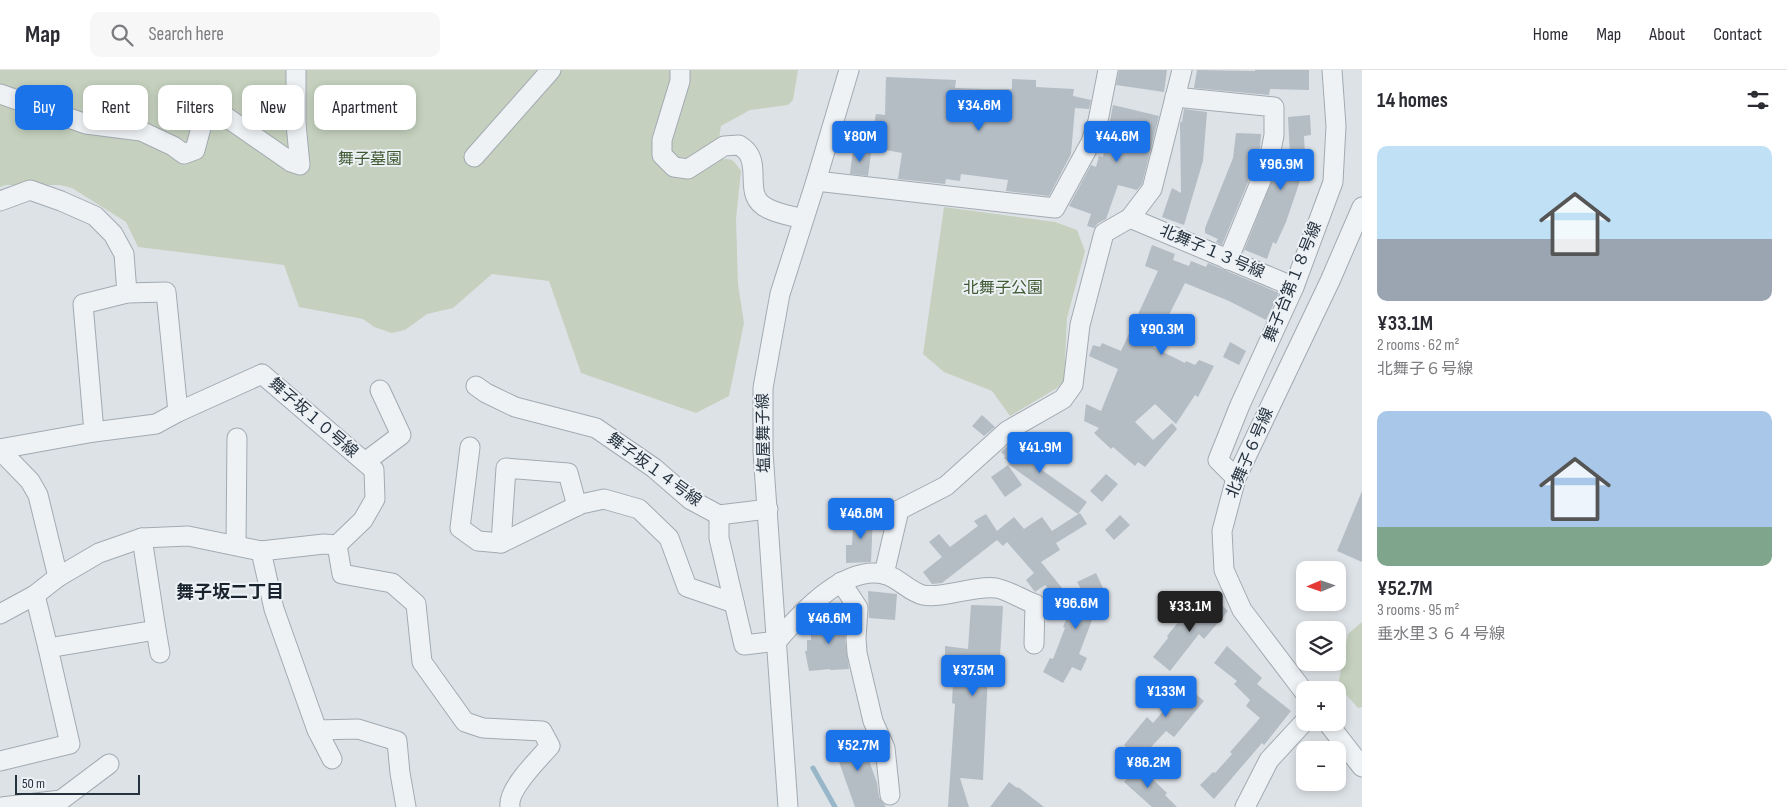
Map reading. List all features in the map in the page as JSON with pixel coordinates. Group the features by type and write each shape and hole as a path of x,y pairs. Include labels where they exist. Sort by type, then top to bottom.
{"street":[{"path":"0,94 86,124 141,131 173,146 184,154 195,150 206,109 219,112 292,162 300,165 296,124 296,70"},
{"path":"474,156 551,70"},
{"path":"680,70 680,81 662,140 662,156 674,167 688,168 724,146 739,145 748,152 753,165 752,178 756,198 767,209 803,219"},
{"name":"塩屋舞子線","path":"788,807 763,452 763,388 780,294 849,70"},
{"path":"816,181 1055,208 1091,142 1098,121 1108,70"},
{"path":"884,574 899,510 946,486 1007,431 1063,399 1073,385 1080,324 1104,233 1130,218 1152,189 1182,70"},
{"name":"舞子台第１８号線","path":"1236,478 1218,460 1240,405 1294,287 1333,182 1336,126 1332,70"},
{"path":"1175,97 1274,107 1274,135 1269,161 1228,260"},
{"path":"0,201 30,190 95,216 113,234 124,254 127,293"},
{"name":"北舞子６号線","path":"1296,681 1242,610 1224,570 1222,531 1236,478 1330,281 1362,207"},
{"name":"北舞子１３号線","path":"1130,218 1294,287"},
{"path":"0,449 94,432 156,424 178,412 166,292 127,293 83,304 94,432"},
{"name":"舞子坂１０号線","path":"178,412 262,374 374,470 375,499 363,520 337,545"},
{"name":"舞子坂１４号線","path":"476,386 486,394 515,407 596,428 654,468 691,500 720,515"},
{"path":"365,462 401,434 380,390"},
{"path":"236,545 237,438"},
{"path":"470,447 460,528 478,541 501,543 576,506 604,499 639,509 669,538 687,587 734,603"},
{"path":"0,449 30,481 38,495 58,576"},
{"path":"501,543 506,468 568,473 576,506"},
{"path":"768,509 720,515 719,538 744,644 777,641 802,612 841,582 864,573 884,574 923,595 943,594 967,589 996,588 1035,604 1034,644"},
{"path":"0,614 36,594 58,576 99,553 142,538 188,536 261,551 324,544 337,545 342,574 392,582 416,604 422,662 465,722 483,728 542,731 550,746 519,782 509,801 510,807"},
{"path":"142,538 160,653"},
{"path":"261,551 274,609 317,730 332,759"},
{"path":"841,582 858,608 857,653 873,721 885,748 890,795"},
{"path":"0,761 70,744 36,594"},
{"path":"48,648 156,630"},
{"path":"317,730 358,729 397,741 406,807"},
{"path":"1245,807 1269,760 1296,730"},
{"path":"1334,731 1362,767"},
{"path":"2,807 61,800 109,764"}],"green space":[{"name":"舞子墓園","path":"0,70 798,70 793,100 788,105 750,110 721,126 716,160 731,160 741,171 736,219 738,284 744,323 729,396 696,413 581,373 549,281 492,274 453,308 427,314 405,330 392,333 374,327 363,319 299,307 284,265 138,247 126,222 72,188 60,185 6,185 0,187"},
{"name":"北舞子公園","path":"944,207 1055,222 1077,230 1085,251 1067,318 1064,381 1057,388 1010,416 992,391 944,372 923,354"},
{"path":"1362,622 1362,707 1358,708 1346,694 1346,681 1339,681 1341,671 1346,671 1348,634"}],"building":[{"path":"1119,70 1167,70 1164,92 1116,85"},
{"path":"1197,70 1309,70 1309,90 1270,89 1269,95 1194,88"},
{"path":"886,77 956,80 955,88 985,89 1012,89 1012,79 1036,80 1036,87 1074,89 1073,96 1091,100 1089,109 1075,108 1071,154 1049,196 1006,191 1008,180 961,174 960,181 946,179 945,184 898,179 902,153 870,147 876,114 885,115"},
{"path":"1113,105 1159,116 1142,184 1137,190 1118,185 1106,219 1098,223 1094,228 1087,226 1091,214 1069,206 1091,165 1096,167 1099,156 1103,157"},
{"path":"1184,109 1207,112 1203,161 1184,225 1162,217 1172,188 1181,193 1180,124"},
{"path":"1310,115 1311,135 1304,136 1306,172 1303,172 1286,222 1276,244 1273,242 1267,259 1245,250 1243,253 1281,158 1290,157 1288,117"},
{"path":"1236,133 1261,134 1260,147 1258,158 1222,245 1216,242 1218,239 1205,233 1205,228 1233,158"},
{"path":"853,150 871,153 868,176 850,174"},
{"path":"1152,245 1175,254 1173,260 1189,266 1191,261 1206,267 1208,263 1279,293 1266,320 1229,301 1185,283 1153,347 1185,363 1186,361 1195,365 1199,360 1214,366 1198,397 1195,395 1176,424 1155,404 1135,422 1153,440 1172,423 1177,429 1145,467 1138,462 1135,466 1113,447 1111,449 1094,433 1099,428 1084,421 1086,404 1101,411 1118,369 1089,356 1093,345 1100,347 1102,343 1121,351 1158,271 1145,266"},
{"path":"1230,342 1246,351 1239,365 1223,357"},
{"path":"982,415 995,427 984,436 972,426"},
{"path":"1020,439 1046,461 1039,468 1087,502 1078,514 1008,464 1010,463 1001,452 1012,442 1015,445"},
{"path":"1008,465 1022,485 1005,497 991,477"},
{"path":"1106,474 1118,484 1102,502 1090,491"},
{"path":"1362,491 1362,562 1337,551"},
{"path":"854,512 873,516 871,562 846,563 846,545 852,545"},
{"path":"1080,513 1087,524 1056,543 1060,550 1041,562 1062,588 1054,595 1045,585 1035,592 1026,580 1034,573 1007,542 1003,546 997,540 942,583 932,584 923,572 942,557 929,542 939,534 950,547 978,526 974,521 986,514 997,531 1014,517 1024,529 1042,517 1052,531"},
{"path":"1120,515 1130,525 1114,540 1105,530"},
{"path":"1096,573 1103,588 1100,590 1102,594 1079,654 1087,658 1081,671 1072,667 1063,683 1043,672 1050,658 1053,659 1065,628 1063,627 1080,587 1077,582"},
{"path":"868,591 897,594 895,620 869,618"},
{"path":"1212,596 1228,611 1204,639 1199,634 1170,671 1153,657 1180,620 1186,626"},
{"path":"971,605 1003,606 999,674 988,672 983,780 960,778 969,807 948,807 955,704 952,703 954,663 945,662 945,646 968,649"},
{"path":"829,611 847,611 845,639 849,669 809,671 805,651 807,651 807,640 811,640 811,633 815,632 815,626 830,622"},
{"path":"1227,646 1262,678 1257,684 1291,711 1264,745 1262,743 1214,799 1200,785 1213,772 1215,773 1232,754 1230,752 1260,718 1246,706 1250,700 1234,684 1237,681 1214,663"},
{"path":"1174,676 1204,701 1174,737 1166,731 1139,760 1124,745 1147,717 1153,723 1170,703 1159,694"},
{"path":"859,732 877,783 879,797 886,807 855,807 832,742"},
{"path":"1139,766 1167,793 1165,795 1177,807 1152,807 1124,782"},
{"path":"1009,782 1018,787 1044,807 990,807"}],"waterway":[{"path":"813,768 835,807"}],"district":[{"name":"舞子坂二丁目","path":"230,592"}]}
